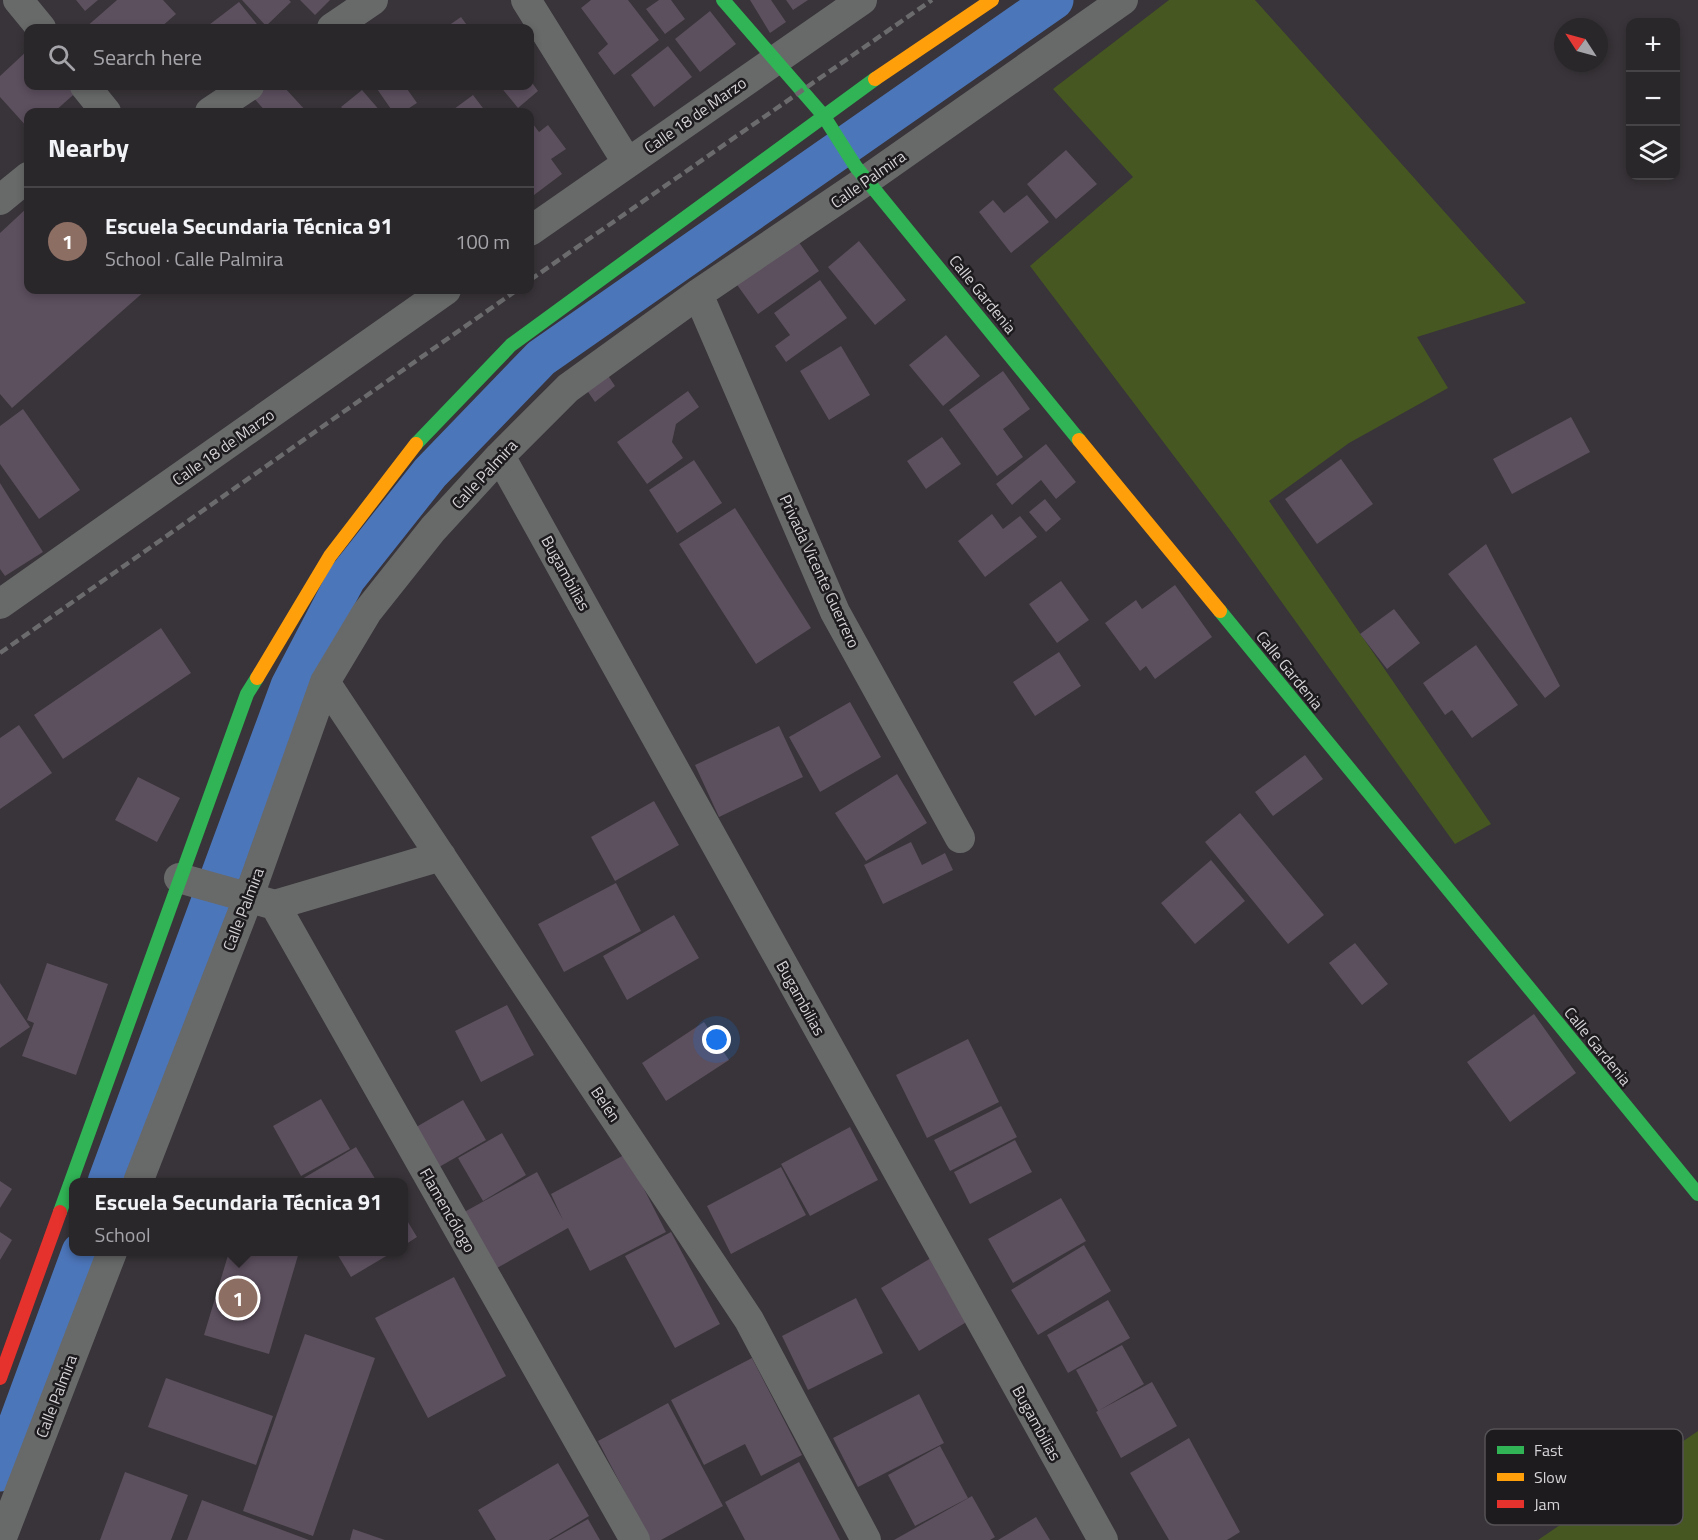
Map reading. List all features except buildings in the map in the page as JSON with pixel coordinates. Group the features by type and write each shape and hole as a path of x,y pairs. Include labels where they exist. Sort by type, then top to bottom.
{"street":[{"path":"18,0 37,24"},
{"path":"338,24 373,0"},
{"path":"526,0 627,162"},
{"name":"Calle Gardenia","path":"723,0 825,119 862,173 1698,1194"},
{"name":"Calle 18 de Marzo","path":"534,228 862,0"},
{"path":"75,1178 186,879 247,694 330,556 406,454 511,345 992,0"},
{"name":"Calle Palmira","path":"140,1178 249,896 325,682 367,612 433,529 500,456 568,388 862,173 1123,0"},
{"path":"88,90 103,108"},
{"path":"216,108 243,90"},
{"path":"0,200 24,180"},
{"name":"Calle 18 de Marzo","path":"0,603 440,294"},
{"name":"Privada Vicente Guerrero","path":"698,294 835,612 960,838"},
{"name":"Bugambilias","path":"500,456 1102,1540"},
{"name":"Belén","path":"325,682 749,1320 866,1540"},
{"path":"186,879 249,896 441,856"},
{"name":"Flamencólogo","path":"249,896 635,1540"},
{"path":"0,1378 69,1193"},
{"name":"Calle Palmira","path":"2,1531 110,1256"}],"green space":[{"path":"1169,0 1255,0 1526,303 1417,337 1448,388 1349,443 1269,501 1491,824 1455,844 1230,530 1030,266 1133,177 1053,89"},
{"path":"1698,1431 1698,1540 1538,1540 1560,1525 1683,1525 1683,1441"}],"waterway":[{"path":"108,1178 290,686 346,579 430,473 541,358 1054,0"},
{"path":"0,1472 80,1256"}],"railway":[{"path":"534,277 932,0"},
{"path":"0,653 511,294"}],"traffic: fast":[{"path":"723,0 823,115 856,167 1079,440"},
{"path":"416,444 511,345 875,79"},
{"path":"1220,611 1698,1194"},
{"path":"72,1178 247,694 257,678"},
{"path":"60,1212 69,1187"}],"traffic: slow":[{"path":"875,79 992,0"},
{"path":"1079,440 1220,611"},
{"path":"257,678 330,556 416,444"}],"traffic: jam":[{"path":"0,1378 60,1212"}],"place":[{"name":"Escuela Secundaria Técnica 91","path":"238,1298"}]}
